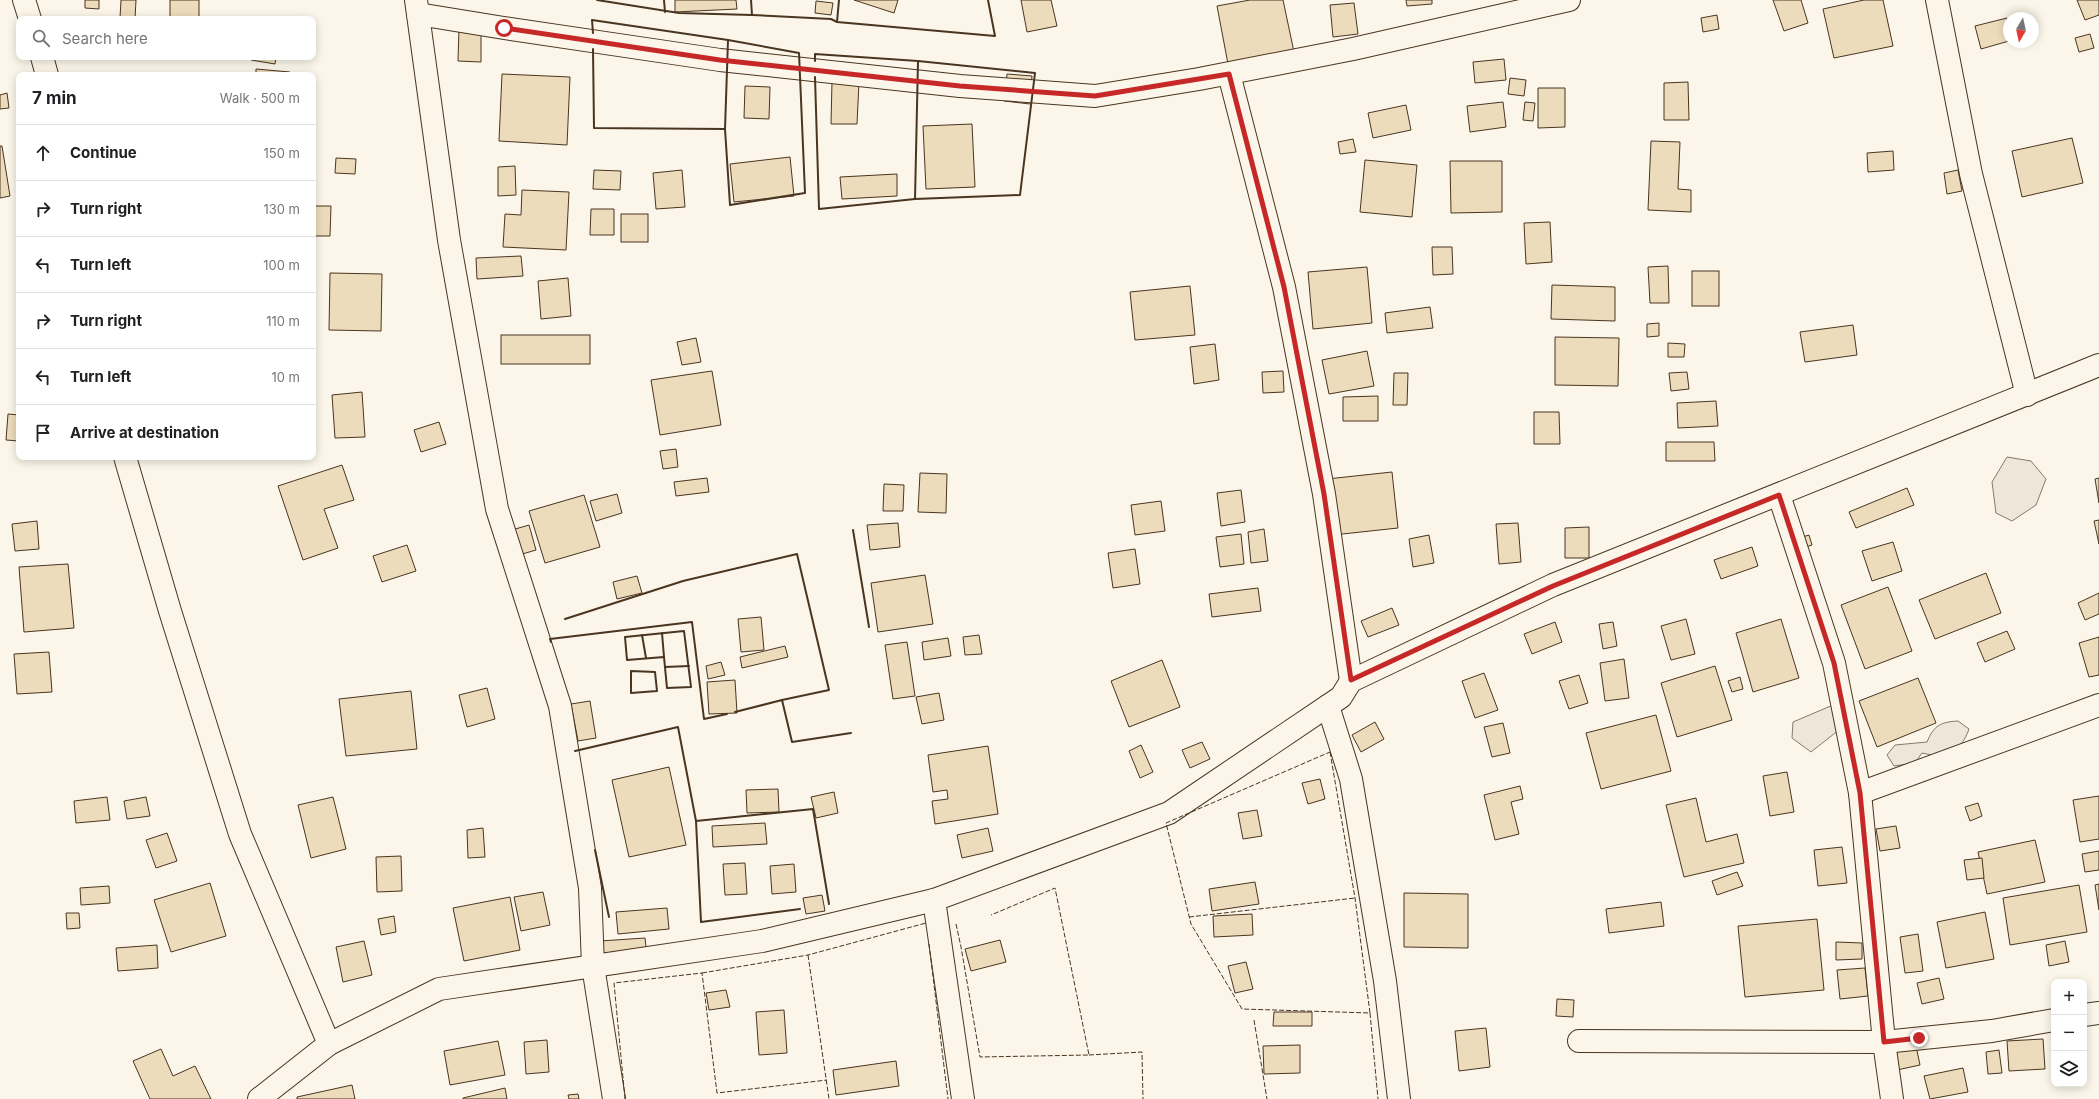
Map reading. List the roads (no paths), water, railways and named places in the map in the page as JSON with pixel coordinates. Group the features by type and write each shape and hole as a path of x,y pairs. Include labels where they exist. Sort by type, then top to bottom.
{"street":[{"path":"24,0 29,16"},
{"path":"614,1099 593,966 590,888 560,706 497,509 449,240 417,7 512,29 720,60 984,88 1095,96 1229,74 1353,49 1569,0"},
{"path":"1937,0 1972,174 2026,395"},
{"path":"43,60 46,72"},
{"path":"1229,74 1284,287 1324,494 1351,680"},
{"path":"259,1099 285,1089 329,1044 439,989 762,941 934,900 1169,813 1341,698 1351,680 1553,586 2099,365"},
{"path":"126,460 170,611 240,834 329,1044"},
{"path":"1779,495 1834,663 1860,793 1884,1042 1892,1099"},
{"path":"1860,793 2099,705"},
{"path":"1328,706 1351,779 1385,980 1399,1099"},
{"path":"934,900 963,1099"},
{"path":"2087,1015 2099,1013"},
{"path":"1579,1041 1884,1042 1992,1031 2051,1021"}]}
